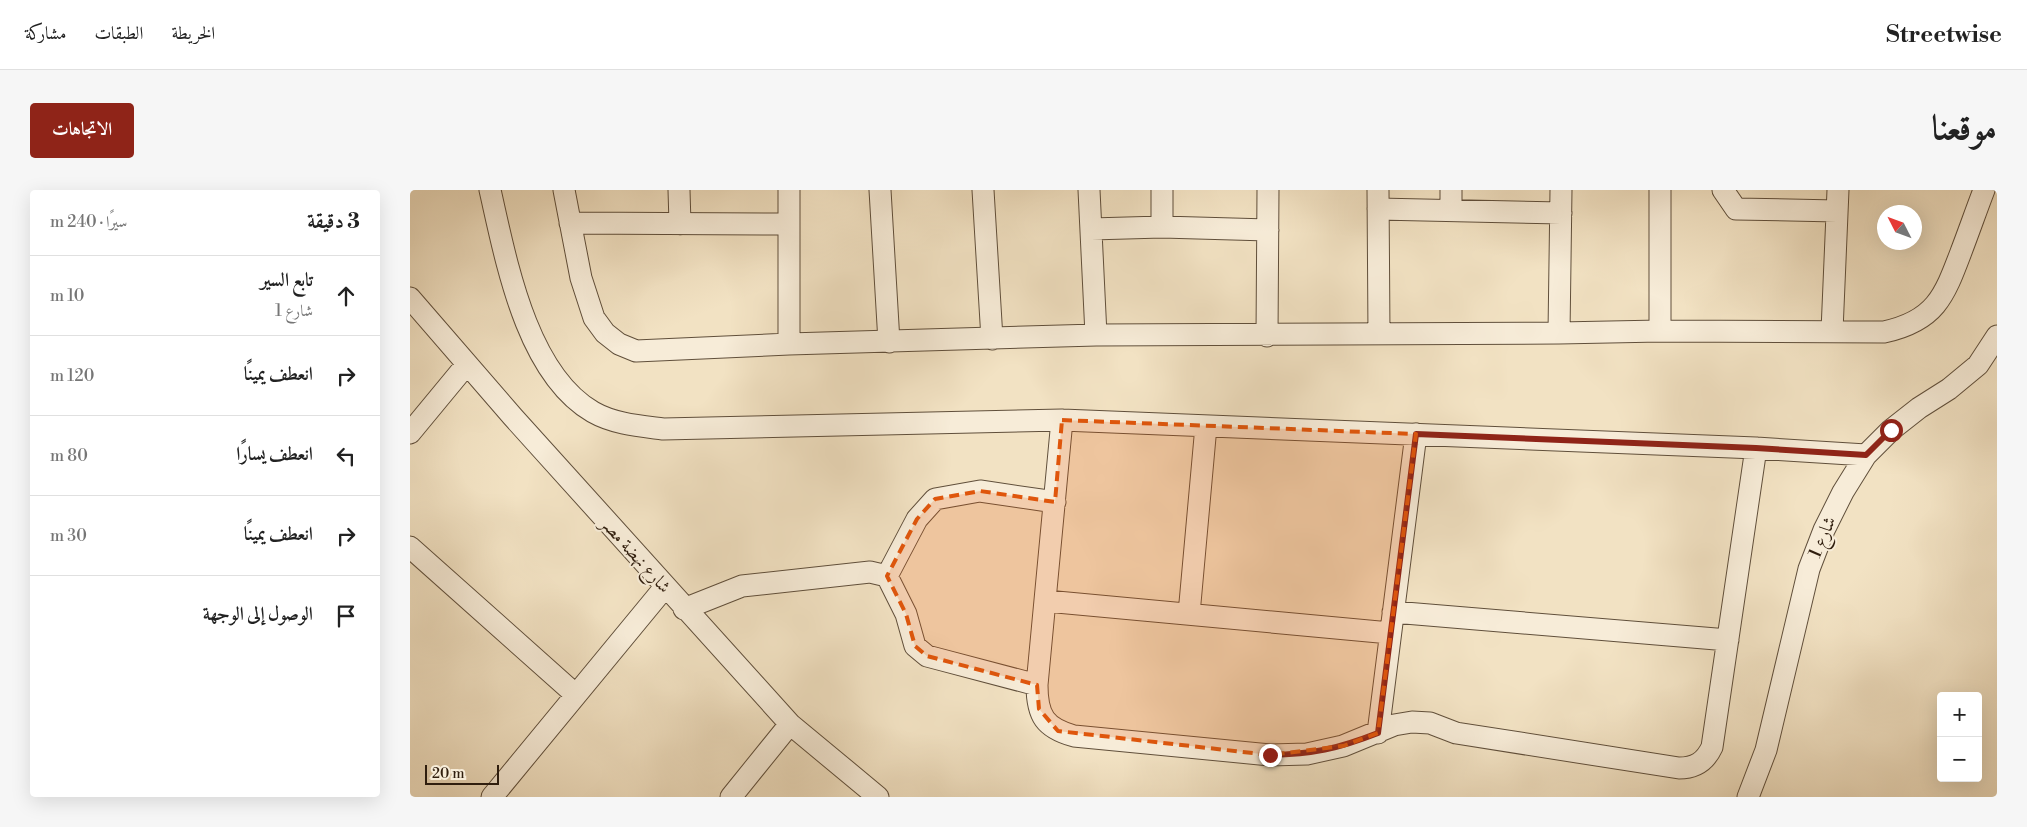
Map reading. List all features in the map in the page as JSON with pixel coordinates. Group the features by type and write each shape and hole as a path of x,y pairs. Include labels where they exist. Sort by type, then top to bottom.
{"street":[{"path":"490,190 514,288 544,361 564,389 593,412 629,425 663,428 1062,420 1756,448 1866,455"},
{"path":"564,190 581,278 594,318 605,333 619,344 636,351 789,344 1096,335 1267,336 1660,331 1884,332 1904,328 1921,318 1936,305 1948,288 1984,190"},
{"path":"679,190 680,224"},
{"path":"789,190 789,344"},
{"path":"880,190 889,342"},
{"path":"983,190 992,339"},
{"path":"1089,190 1096,335"},
{"path":"1162,190 1162,227"},
{"path":"1267,336 1268,190"},
{"path":"1559,333 1561,190"},
{"path":"1660,190 1660,331"},
{"path":"1723,190 1736,199 1837,211"},
{"path":"1832,331 1838,190"},
{"path":"1379,334 1378,200 1451,200 1561,213"},
{"path":"570,223 789,224"},
{"path":"1091,229 1162,227 1268,230"},
{"name":"شارع نهضة مصر","path":"410,298 684,609 790,724 878,797"},
{"name":"شارع 1","path":"1748,797 1766,750 1809,569 1824,530 1843,492 1866,455 1891,430 1919,408 1949,389 1978,365 1997,336"},
{"path":"410,433 467,364"},
{"path":"1062,420 1037,685 1039,709 1044,720 1058,731 1074,736 1270,755 1307,754 1334,748 1378,733 1394,725 1412,722 1430,723 1456,733 1678,768 1690,768 1700,764 1712,747 1756,448"},
{"path":"1189,614 1206,426"},
{"path":"1378,733 1416,434"},
{"path":"887,576 917,519 936,499 980,491 1055,502"},
{"path":"410,547 576,695"},
{"path":"684,609 742,586 870,572 887,576"},
{"path":"887,576 906,614 915,646 926,656 956,666 1037,685"},
{"path":"492,797 665,587"},
{"path":"1046,601 1390,633"},
{"path":"1393,612 1728,640"},
{"path":"731,797 790,724"}],"highlighted area":[{"path":"1062,420 1416,434 1378,733 1343,746 1270,755 1058,731 1039,709 1037,685 927,656 915,646 906,614 887,576 917,519 935,499 980,491 1055,502"}],"route":[{"path":"1270,755 1307,754 1343,746 1378,733 1416,434 1756,448 1866,455 1891,430"}]}
